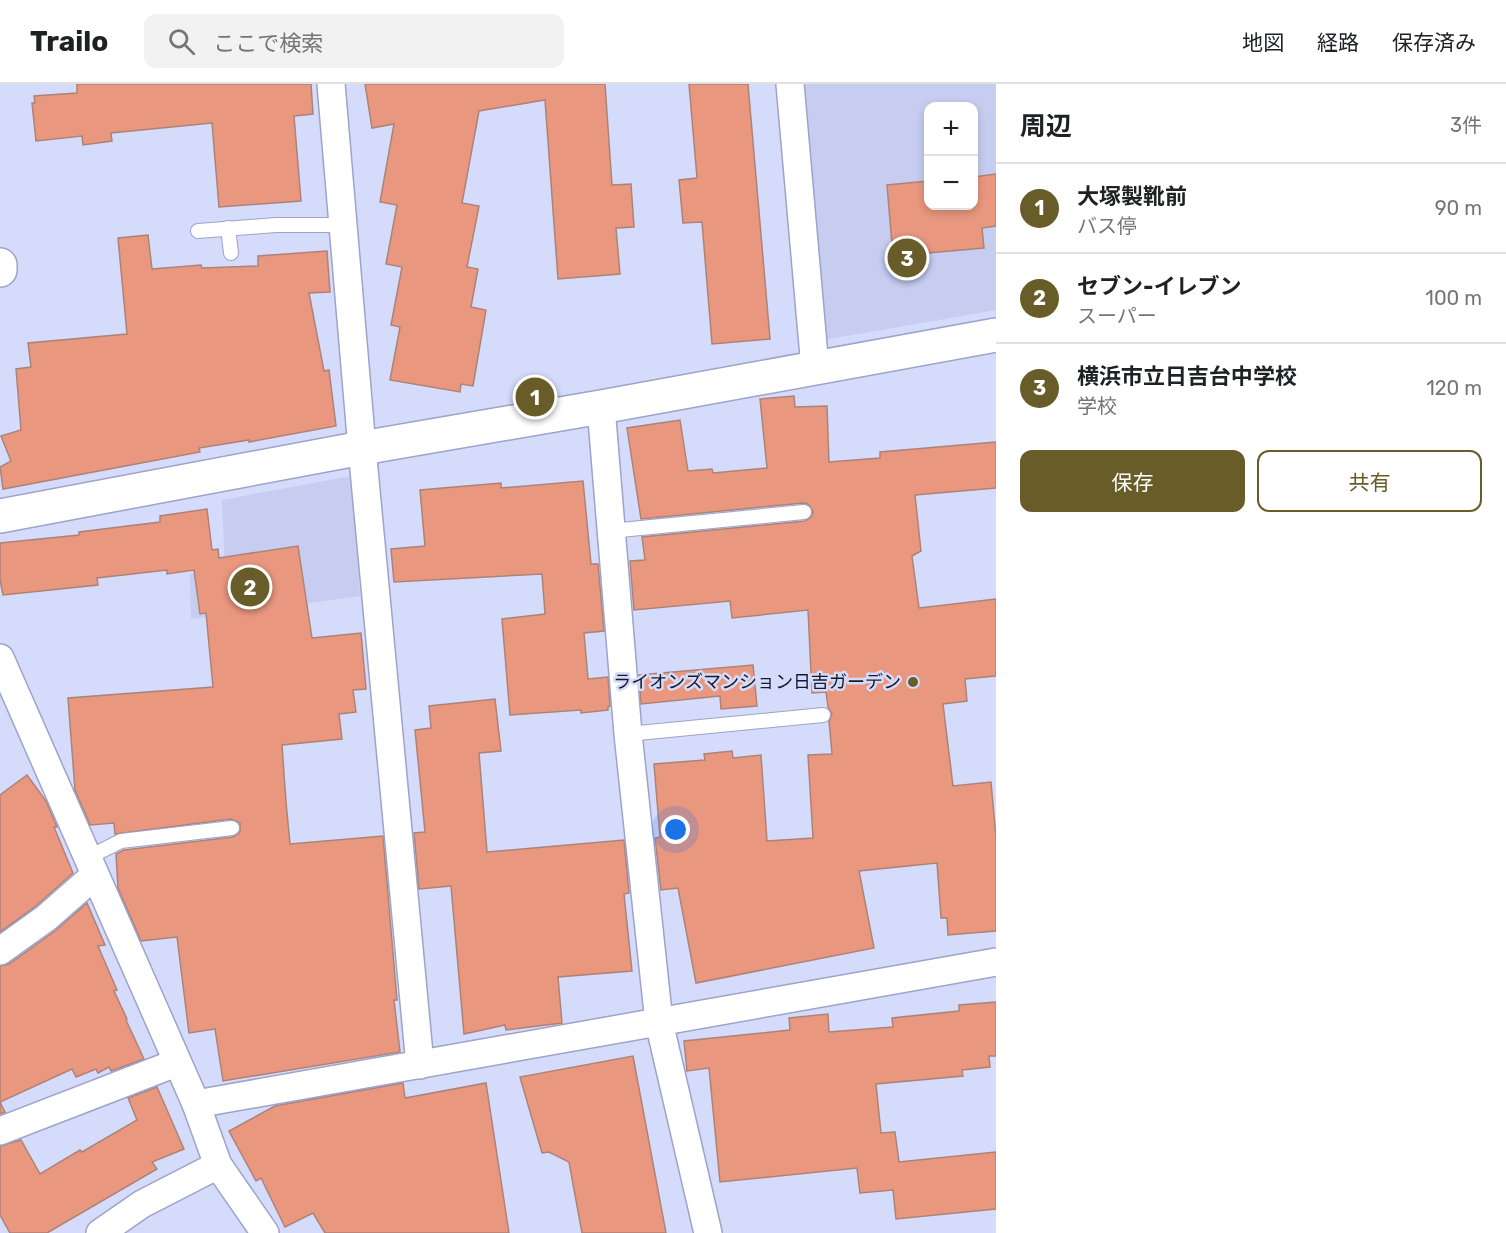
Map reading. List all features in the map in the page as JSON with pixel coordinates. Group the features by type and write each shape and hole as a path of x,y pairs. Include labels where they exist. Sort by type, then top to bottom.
{"street":[{"path":"331,84 362,448 420,1065"},
{"path":"790,84 815,368"},
{"path":"0,516 362,448 996,335"},
{"path":"601,407 628,734 659,1022 708,1233"},
{"path":"0,658 177,1062 218,1165 265,1233"},
{"path":"0,951 46,918 91,866"},
{"path":"195,1104 996,962"},
{"path":"0,1131 177,1062"},
{"path":"100,1233 142,1204 218,1165"}],"lane":[{"path":"198,231 343,225"},
{"path":"228,228 231,253"},
{"path":"610,531 804,512"},
{"path":"628,734 823,715"},
{"path":"91,866 121,841 232,828"}],"shaded area":[{"path":"802,84 996,84 996,310 824,340"},
{"path":"351,476 360,596 191,619 190,574 225,568 222,500"}],"building":[{"path":"77,84 311,84 313,114 294,116 301,201 219,207 212,123 111,133 112,141 83,145 82,136 36,141 32,103 35,103 34,96 77,93"},
{"path":"365,84 605,84 612,185 631,184 634,227 616,228 620,274 558,279 545,100 479,111 462,203 479,206 467,267 478,269 471,307 486,310 473,386 461,384 460,392 390,380 400,327 391,325 402,267 386,264 397,205 380,202 394,124 372,128"},
{"path":"689,84 748,84 770,339 712,344 702,222 683,223 679,180 697,178"},
{"path":"996,174 996,226 982,228 984,248 893,256 887,185 924,181 924,210 978,210 978,176"},
{"path":"148,235 152,269 201,265 202,268 258,266 258,256 327,251 330,292 309,293 324,371 329,370 336,426 249,442 249,440 199,448 200,452 3,489 0,467 11,461 1,436 21,430 16,369 31,367 28,343 127,334 118,238"},
{"path":"794,396 795,407 827,406 829,462 880,458 880,452 996,442 996,488 915,495 921,551 912,556 919,608 996,599 996,676 965,679 967,701 943,704 953,786 991,782 996,837 996,931 948,935 947,918 941,918 937,863 859,871 874,948 696,983 678,888 661,890 655,838 660,837 654,764 705,760 704,754 732,751 733,758 761,755 767,841 813,838 808,755 832,754 829,721 832,714 828,707 826,692 812,693 808,610 732,618 730,601 634,610 630,561 645,560 642,537 805,521 812,516 813,511 808,504 803,503 641,519 627,428 680,420 688,471 712,469 713,473 767,468 760,399"},
{"path":"583,481 591,564 598,564 604,631 584,633 588,679 608,677 610,706 608,710 581,713 581,710 510,715 502,619 545,614 542,574 394,582 391,549 425,546 420,490 501,483 501,488"},
{"path":"207,509 212,550 218,549 219,558 298,546 312,638 361,633 366,689 353,690 356,712 339,714 342,739 282,745 286,802 290,844 383,836 397,1000 394,1000 400,1052 223,1081 215,1029 189,1033 177,937 141,941 118,888 116,854 124,850 233,837 240,832 240,823 231,819 115,834 114,823 90,825 75,790 68,698 213,687 206,613 200,614 194,570 167,574 167,570 97,578 98,585 3,595 0,580 0,543 79,535 79,532 160,522 160,516"},
{"path":"753,665 757,706 721,709 720,696 641,704 639,675"},
{"path":"495,699 501,751 479,753 487,852 624,840 629,893 624,894 632,971 558,977 562,1023 506,1030 505,1025 464,1034 451,886 419,889 414,833 425,832 415,730 431,728 429,706"},
{"path":"27,775 46,801 73,873 36,906 0,932 0,795"},
{"path":"87,903 105,945 98,946 117,990 114,991 144,1059 111,1071 109,1067 98,1073 96,1069 76,1077 72,1069 0,1102 0,966 9,964 55,931"},
{"path":"996,1002 996,1056 989,1056 990,1067 962,1070 963,1076 876,1084 881,1133 895,1132 899,1162 996,1152 996,1209 896,1219 893,1190 860,1193 857,1168 720,1182 709,1068 687,1071 684,1041 790,1030 789,1018 828,1014 829,1032 893,1027 892,1018 959,1011 959,1005"},
{"path":"633,1056 666,1233 582,1233 569,1162 549,1152 542,1153 520,1077"},
{"path":"403,1083 405,1098 486,1083 509,1233 325,1233 313,1213 285,1227 261,1178 256,1181 229,1131 275,1106"},
{"path":"157,1087 184,1149 152,1162 157,1169 47,1233 10,1233 0,1215 0,1146 21,1140 40,1174 137,1120 128,1098"},
{"path":"0,1102 5,1112 0,1114"}],"place":[{"name":"横浜市立日吉台中学校","path":"907,258"},
{"name":"大塚製靴前","path":"535,397"},
{"name":"セブン-イレブン","path":"250,587"},
{"name":"ライオンズマンション日吉ガーデン","path":"913,682"}]}
